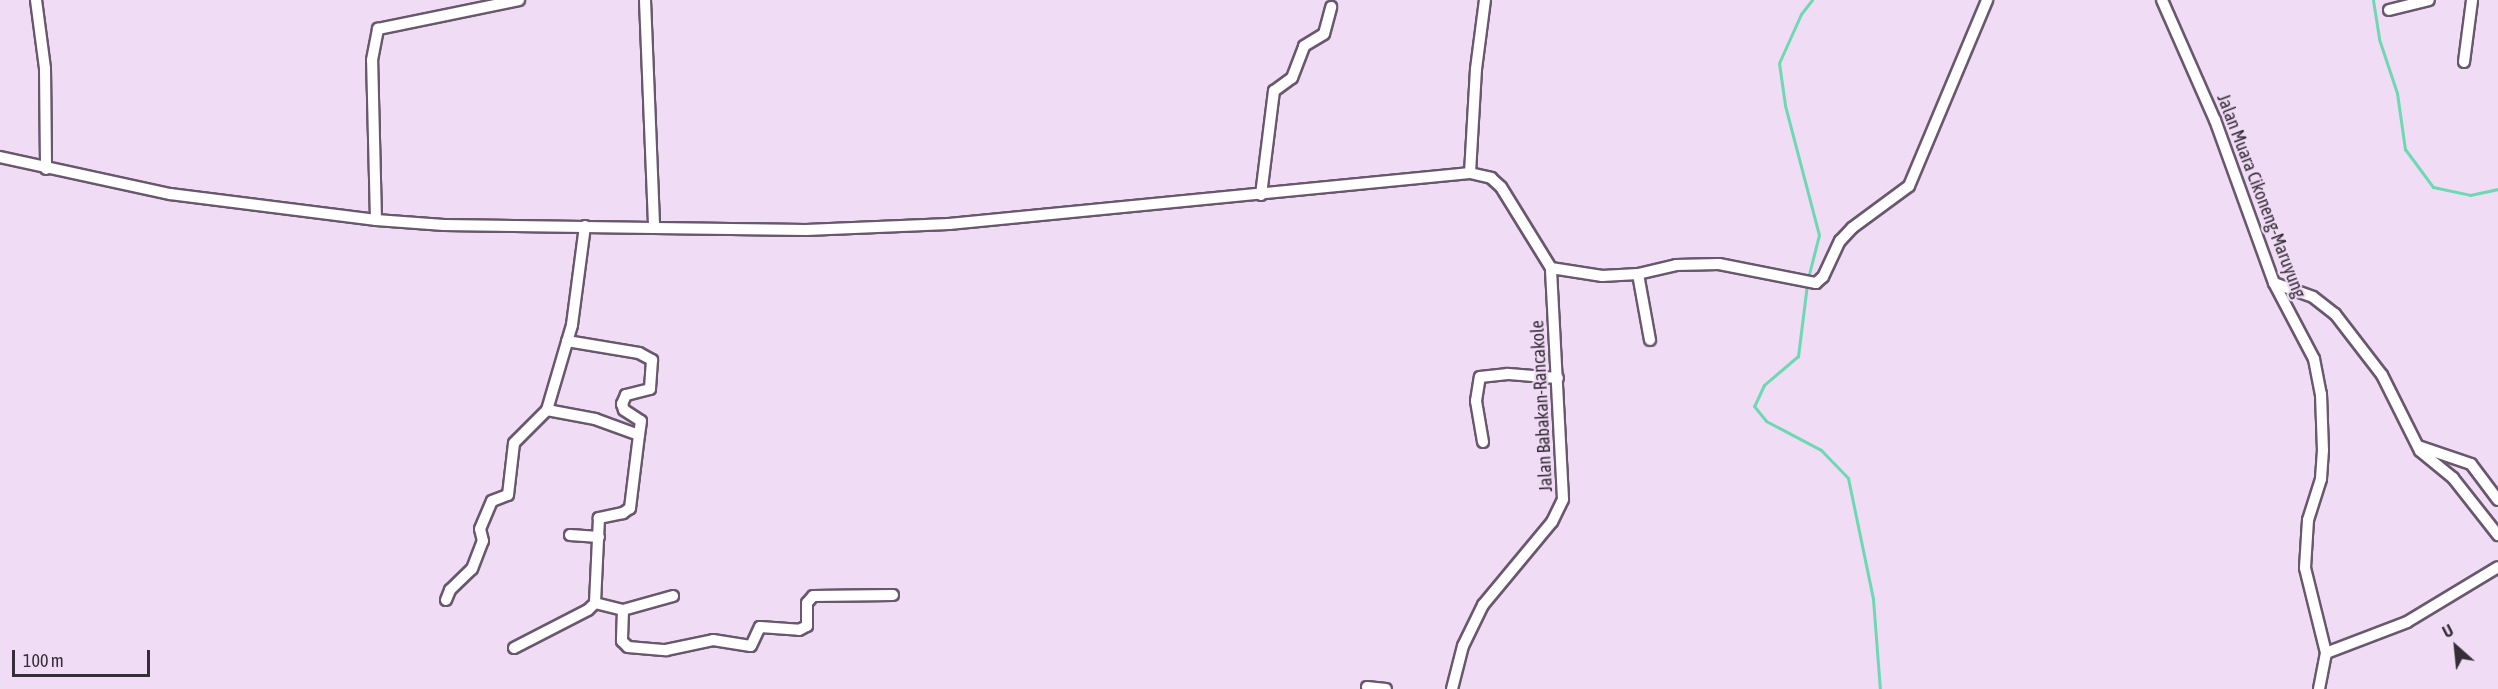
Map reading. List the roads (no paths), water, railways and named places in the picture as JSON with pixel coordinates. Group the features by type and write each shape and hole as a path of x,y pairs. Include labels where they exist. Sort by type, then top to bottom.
{"street":[{"path":"36,0 45,68 46,170"},
{"path":"376,220 372,60 376,32 385,26 463,14 519,0"},
{"path":"645,0 654,228"},
{"path":"1470,173 1476,69 1485,0"},
{"path":"0,157 46,170 171,194 376,220 806,230 950,224 1470,173 1491,178 1501,187 1551,268 1602,276 1638,274 1676,265 1719,264 1813,283 1823,277 1840,241 1852,228 1909,186 1987,0"},
{"name":"Jalan Muara Cikoneng-Maruyung","path":"2162,0 2215,120 2274,283 2314,359 2321,394 2321,479 2308,520 2305,568 2326,653 2319,689"},
{"path":"2389,10 2406,3 2429,0"},
{"path":"2464,62 2472,0"},
{"path":"1261,195 1274,91 1292,78 1304,46 1324,34 1331,7"},
{"path":"446,600 450,590 472,569 483,541 480,530 492,501 508,495 514,443 547,410 567,341 585,226"},
{"name":"Jalan Babakan-Rancakole","path":"1452,689 1463,646 1483,605 1552,522 1563,499 1551,268"},
{"path":"1638,274 1650,340"},
{"path":"2274,283 2313,297 2335,314 2382,375 2415,445 2453,478 2498,535"},
{"path":"514,648 588,610 595,603 600,516 623,513 631,506 641,421 624,410 622,404 626,395 650,389 652,360 639,353 567,341"},
{"path":"1483,442 1476,401 1480,377 1514,374 1557,378"},
{"path":"547,410 596,419 639,435"},
{"path":"2415,445 2471,464 2498,500"},
{"path":"570,535 599,537"},
{"path":"2326,653 2407,622 2498,567"},
{"path":"623,610 622,641 628,647 666,650 713,640 751,646 760,627 799,630 807,626 807,603 813,596 894,595"},
{"path":"595,603 623,610 673,596"},
{"path":"1367,687 1386,689"}],"waterway":[{"path":"1808,278 1819,235 1785,105 1779,63 1801,14 1812,0"},
{"path":"2373,0 2379,39 2397,93 2405,149 2433,187 2470,195 2498,189"},
{"path":"1807,284 1798,356 1764,385 1754,406 1766,421 1821,450 1848,478 1873,599 1880,689"}]}
